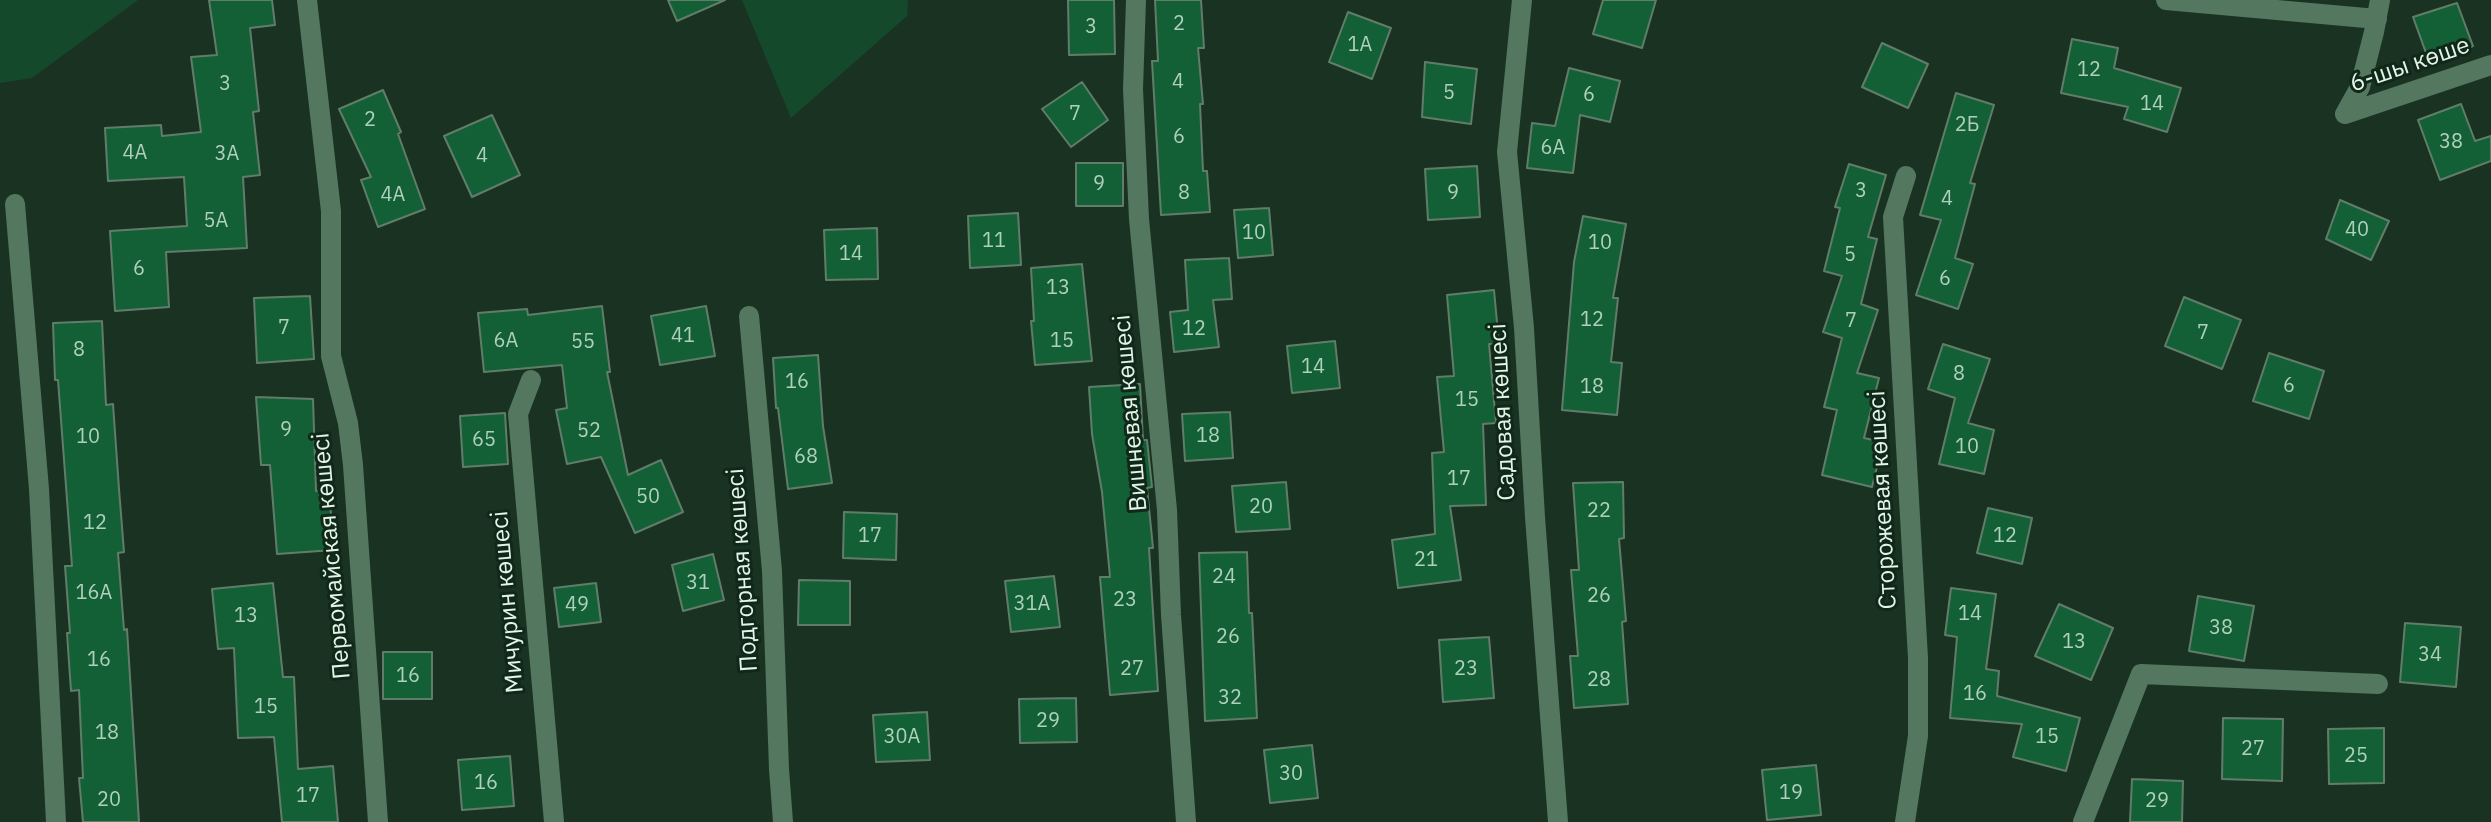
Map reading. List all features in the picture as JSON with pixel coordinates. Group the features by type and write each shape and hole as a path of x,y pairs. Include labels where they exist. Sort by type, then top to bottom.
{"street":[{"name":"Первомайская көшесі","path":"307,0 331,211 331,356 348,423 353,465 378,822"},
{"name":"Вишневая көшесі","path":"1136,0 1133,89 1139,219 1167,510 1186,822"},
{"name":"Садовая көшесі","path":"1522,0 1507,152 1524,328 1558,822"},
{"path":"2166,0 2378,10"},
{"name":"6-шы көше","path":"2378,10 2360,87 2345,114 2491,65"},
{"name":"Сторожевая көшесі","path":"1905,822 1918,736 1918,658 1893,217 1906,176"},
{"path":"15,204 39,489 56,822"},
{"name":"Подгорная көшесі","path":"749,316 772,571 783,822"},
{"name":"Мичурин көшесі","path":"531,380 518,414 554,822"},
{"path":"2083,822 2141,674 2378,684"}],"green space":[{"path":"0,0 138,0 32,78 0,83"},
{"path":"742,0 908,0 907,16 791,118"}],"building":[{"path":"209,0 272,0 275,25 250,28 259,111 253,112 260,175 243,177 247,248 166,252 169,307 115,311 110,231 187,226 184,177 108,181 105,128 161,125 162,136 201,132 191,57 217,55"},
{"path":"668,0 725,0 677,21"},
{"path":"1068,0 1114,0 1115,54 1069,55"},
{"path":"1155,0 1201,0 1204,48 1198,48 1203,104 1200,104 1203,171 1207,171 1210,212 1161,215 1152,61 1158,61"},
{"path":"1603,0 1656,0 1642,48 1593,34"},
{"path":"2457,3 2473,46 2430,64 2413,17"},
{"path":"1348,12 1391,28 1372,79 1329,62"},
{"path":"2072,39 2118,48 2114,68 2181,88 2167,132 2124,119 2128,107 2061,93"},
{"path":"1882,43 1928,64 1908,108 1862,87"},
{"path":"1425,62 1477,69 1471,124 1422,117"},
{"path":"1569,68 1620,81 1610,122 1580,115 1573,173 1527,168 1532,123 1555,126"},
{"path":"1082,82 1108,120 1071,147 1042,109"},
{"path":"383,90 401,132 398,134 425,209 378,227 361,180 371,177 339,109"},
{"path":"1956,93 1994,105 1970,183 1975,184 1955,258 1973,264 1958,309 1916,295 1941,220 1920,215"},
{"path":"2461,104 2475,141 2491,136 2491,161 2440,180 2418,120"},
{"path":"492,115 520,175 472,197 444,136"},
{"path":"1076,163 1123,163 1123,206 1076,206"},
{"path":"1849,164 1886,175 1868,237 1877,239 1861,304 1878,310 1857,373 1879,378 1864,438 1883,442 1872,487 1822,475 1837,410 1824,407 1842,338 1823,332 1842,276 1824,271 1840,208 1835,207"},
{"path":"1477,166 1480,217 1428,220 1425,169"},
{"path":"2340,200 2389,221 2371,260 2326,239"},
{"path":"1269,208 1273,255 1238,258 1234,210"},
{"path":"1018,213 1021,265 970,268 968,216"},
{"path":"1583,216 1626,224 1613,298 1618,298 1611,362 1622,363 1617,415 1562,410 1574,262"},
{"path":"877,228 878,279 826,280 824,230"},
{"path":"1229,258 1232,299 1213,300 1219,347 1174,352 1170,312 1188,310 1185,260"},
{"path":"1082,264 1092,361 1035,365 1031,268"},
{"path":"1494,290 1499,344 1489,344 1496,423 1483,424 1486,505 1450,506 1461,580 1398,588 1392,540 1435,534 1432,453 1444,452 1437,377 1454,376 1447,295"},
{"path":"310,296 314,359 257,363 254,298"},
{"path":"2184,297 2241,320 2222,369 2165,346"},
{"path":"602,306 610,372 607,372 628,475 661,460 683,512 635,533 601,457 567,464 556,410 567,408 562,365 484,372 478,313 527,309 528,315"},
{"path":"706,306 715,356 660,365 651,316"},
{"path":"102,321 106,405 113,404 124,552 118,553 124,630 127,629 139,822 83,822 79,778 83,778 79,690 71,691 65,566 72,566 58,380 55,380 53,323"},
{"path":"1335,341 1340,388 1292,393 1287,346"},
{"path":"1943,344 1990,359 1968,423 1994,430 1984,474 1939,464 1955,398 1928,389"},
{"path":"2269,353 2324,371 2309,419 2253,401"},
{"path":"818,355 823,426 832,483 788,489 776,408 773,358"},
{"path":"1140,384 1143,440 1147,440 1152,487 1147,488 1153,548 1149,548 1158,691 1110,695 1100,577 1110,577 1089,387"},
{"path":"256,397 313,399 316,491 329,490 334,550 277,554 270,465 261,465"},
{"path":"1230,412 1233,458 1185,461 1182,414"},
{"path":"505,413 508,464 463,467 460,416"},
{"path":"1286,482 1290,529 1236,532 1232,486"},
{"path":"1623,482 1624,538 1619,539 1626,621 1622,622 1628,704 1574,708 1570,656 1578,656 1571,570 1579,570 1573,483"},
{"path":"1988,508 2032,518 2022,564 1977,553"},
{"path":"844,512 897,514 896,560 843,558"},
{"path":"1247,552 1257,718 1205,721 1199,553"},
{"path":"713,554 724,600 683,611 672,565"},
{"path":"1054,576 1060,627 1011,632 1005,581"},
{"path":"799,580 850,581 850,625 798,625"},
{"path":"273,583 283,677 294,677 298,769 333,766 338,822 282,822 274,737 238,738 234,648 218,649 212,589"},
{"path":"596,583 601,622 559,627 554,588"},
{"path":"1951,588 1996,594 1986,669 1999,671 1997,696 2080,718 2066,771 2013,757 2022,724 1950,718 1957,637 1945,635"},
{"path":"2198,596 2254,606 2244,661 2189,651"},
{"path":"2059,604 2113,628 2091,680 2035,656"},
{"path":"2405,623 2461,627 2456,687 2400,682"},
{"path":"1489,637 1494,698 1443,702 1439,640"},
{"path":"383,652 432,652 432,699 383,699"},
{"path":"1076,698 1077,742 1020,743 1019,699"},
{"path":"927,712 930,760 876,762 873,715"},
{"path":"2223,718 2283,719 2282,781 2222,779"},
{"path":"2384,728 2384,783 2329,784 2328,729"},
{"path":"1312,745 1318,798 1270,803 1264,750"},
{"path":"510,756 514,806 462,810 458,760"},
{"path":"1816,765 1821,815 1767,820 1762,770"},
{"path":"2132,779 2183,781 2182,822 2130,822"}]}
